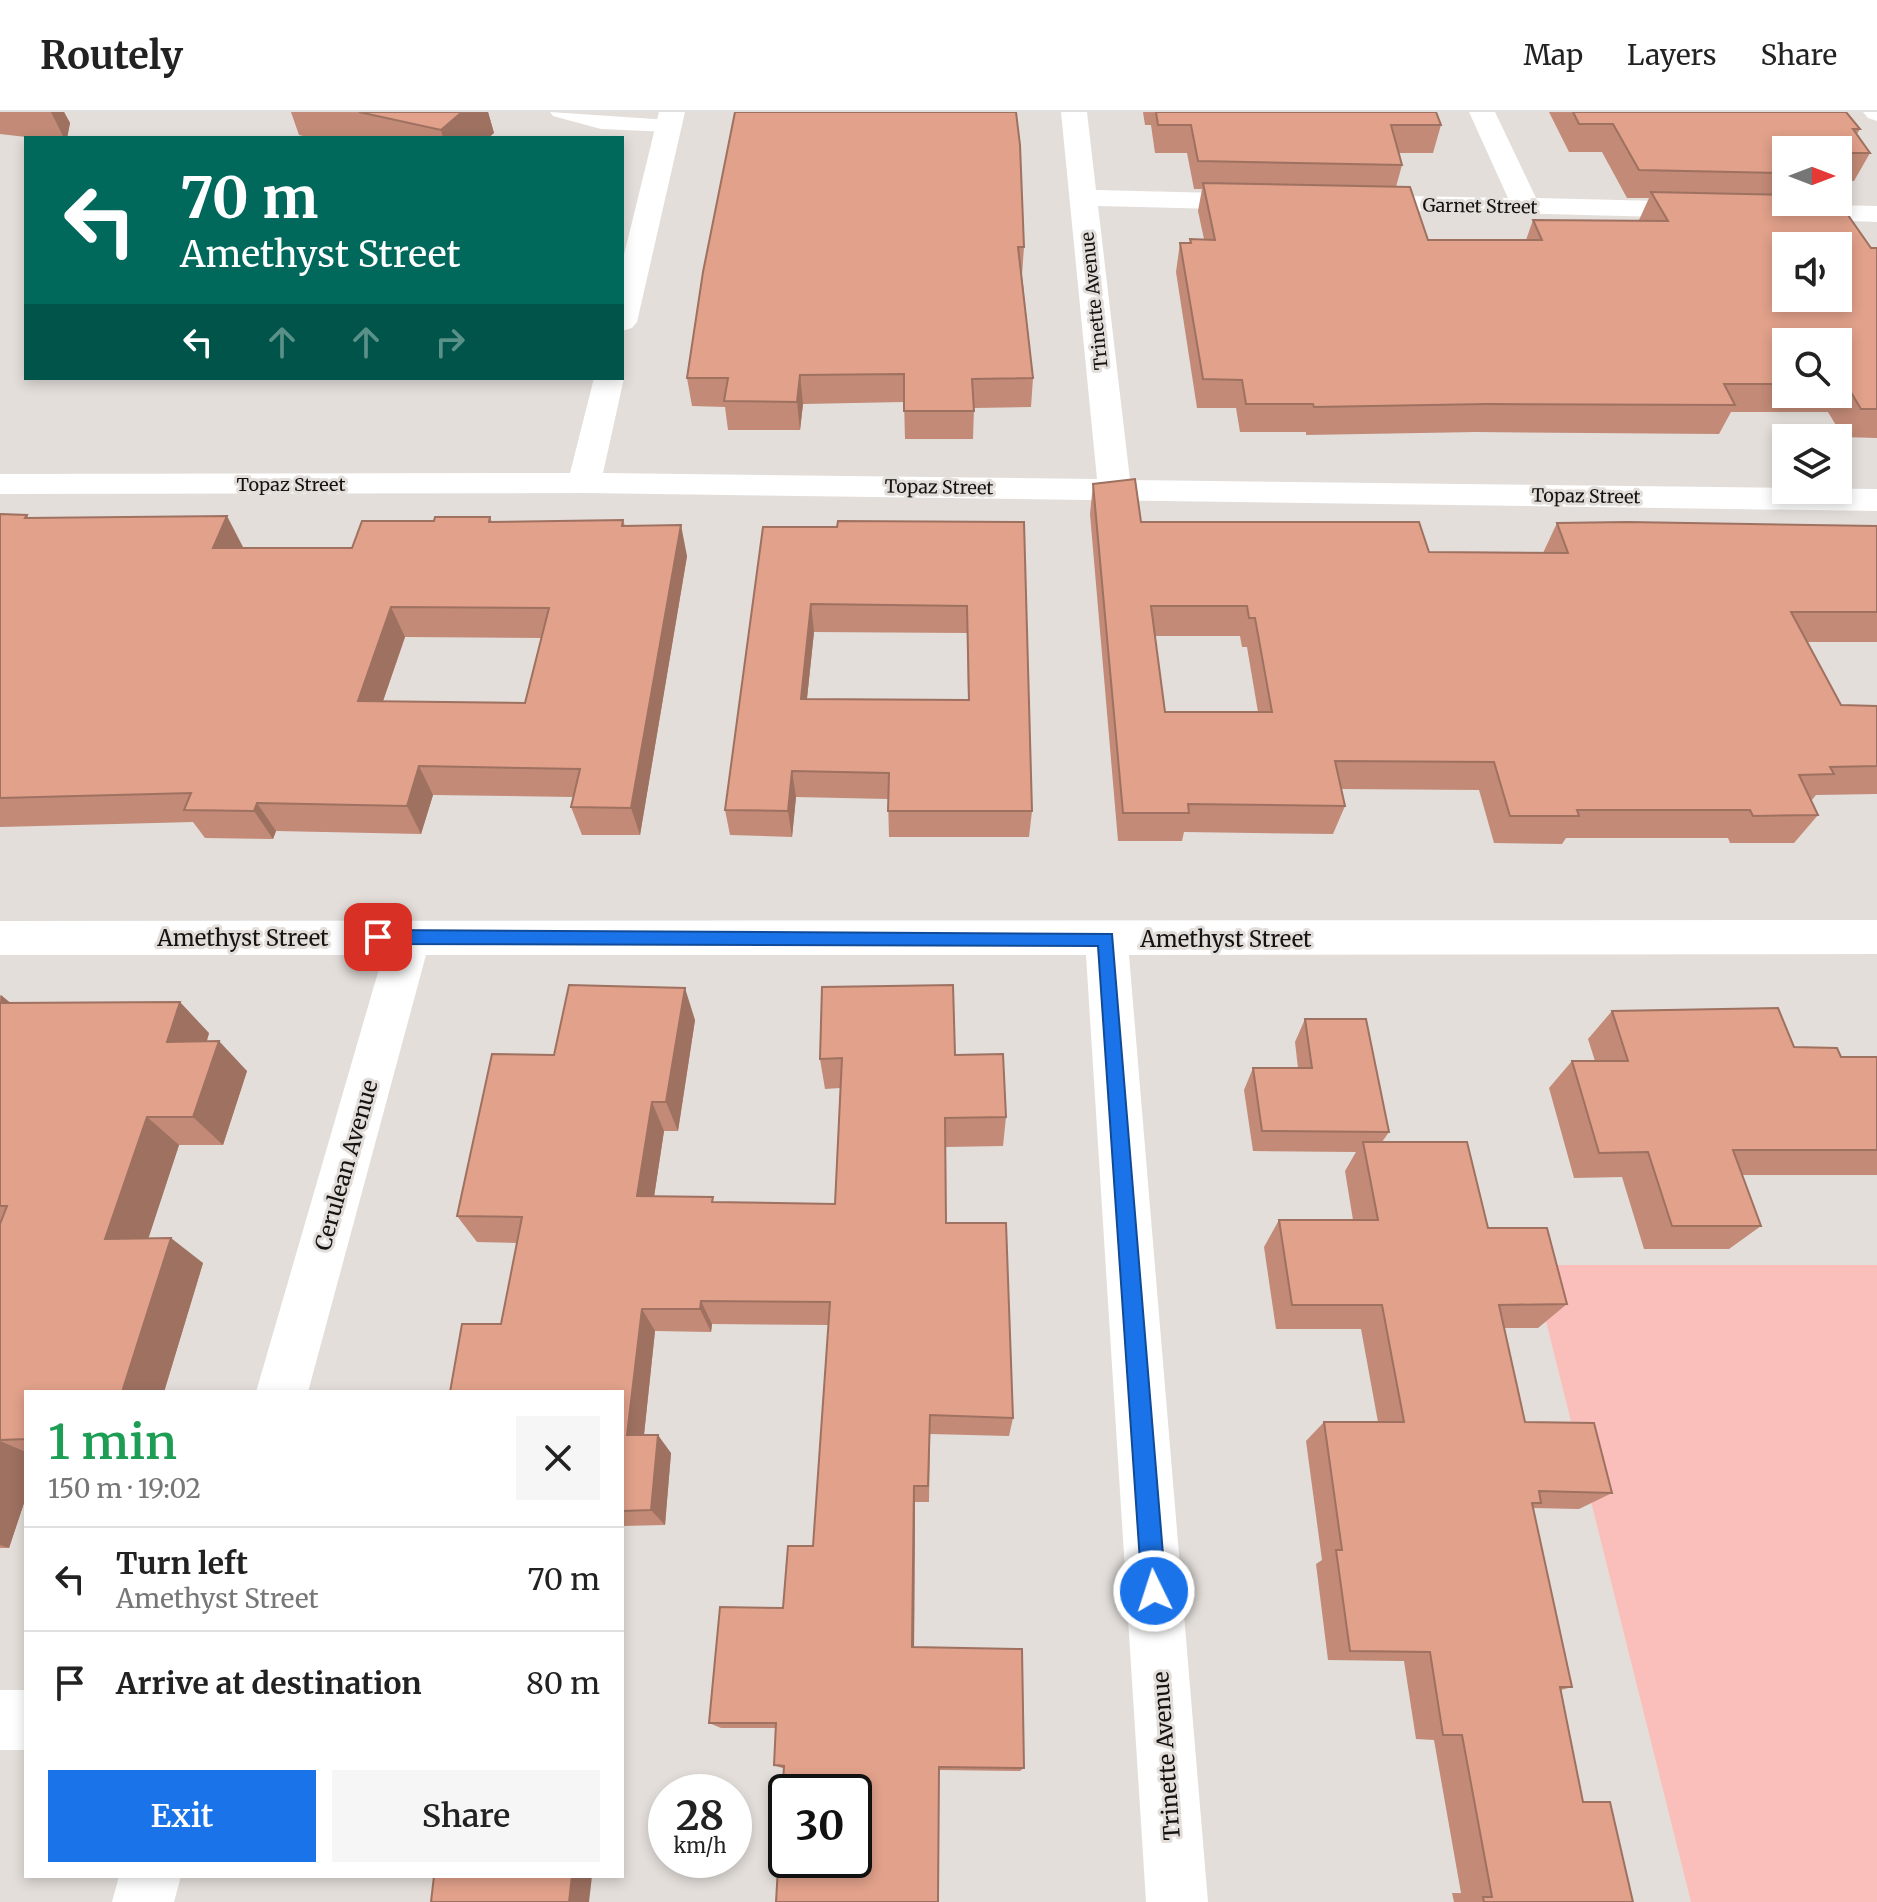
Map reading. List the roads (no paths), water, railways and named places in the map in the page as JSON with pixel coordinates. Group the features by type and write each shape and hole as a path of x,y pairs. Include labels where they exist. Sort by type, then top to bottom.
{"street":[{"name":"Trinette Avenue","path":"1074,112 1115,490"},
{"path":"1482,112 1526,207"},
{"path":"624,314 670,119"},
{"path":"1083,198 1289,202"},
{"name":"Garnet Street","path":"1336,203 1733,211"},
{"path":"1765,212 1877,214"},
{"path":"584,483 609,380"},
{"name":"Topaz Street","path":"0,484 584,483 1877,500"},
{"name":"Cerulean Avenue","path":"283,1390 410,937"},
{"name":"Amethyst Street","path":"0,938 1877,937"},
{"name":"Trinette Avenue","path":"1106,939 1177,1902"},
{"path":"0,1720 24,1720"},
{"path":"143,1902 149,1878"}],"lane":[{"path":"569,114 601,123 670,119"}]}
